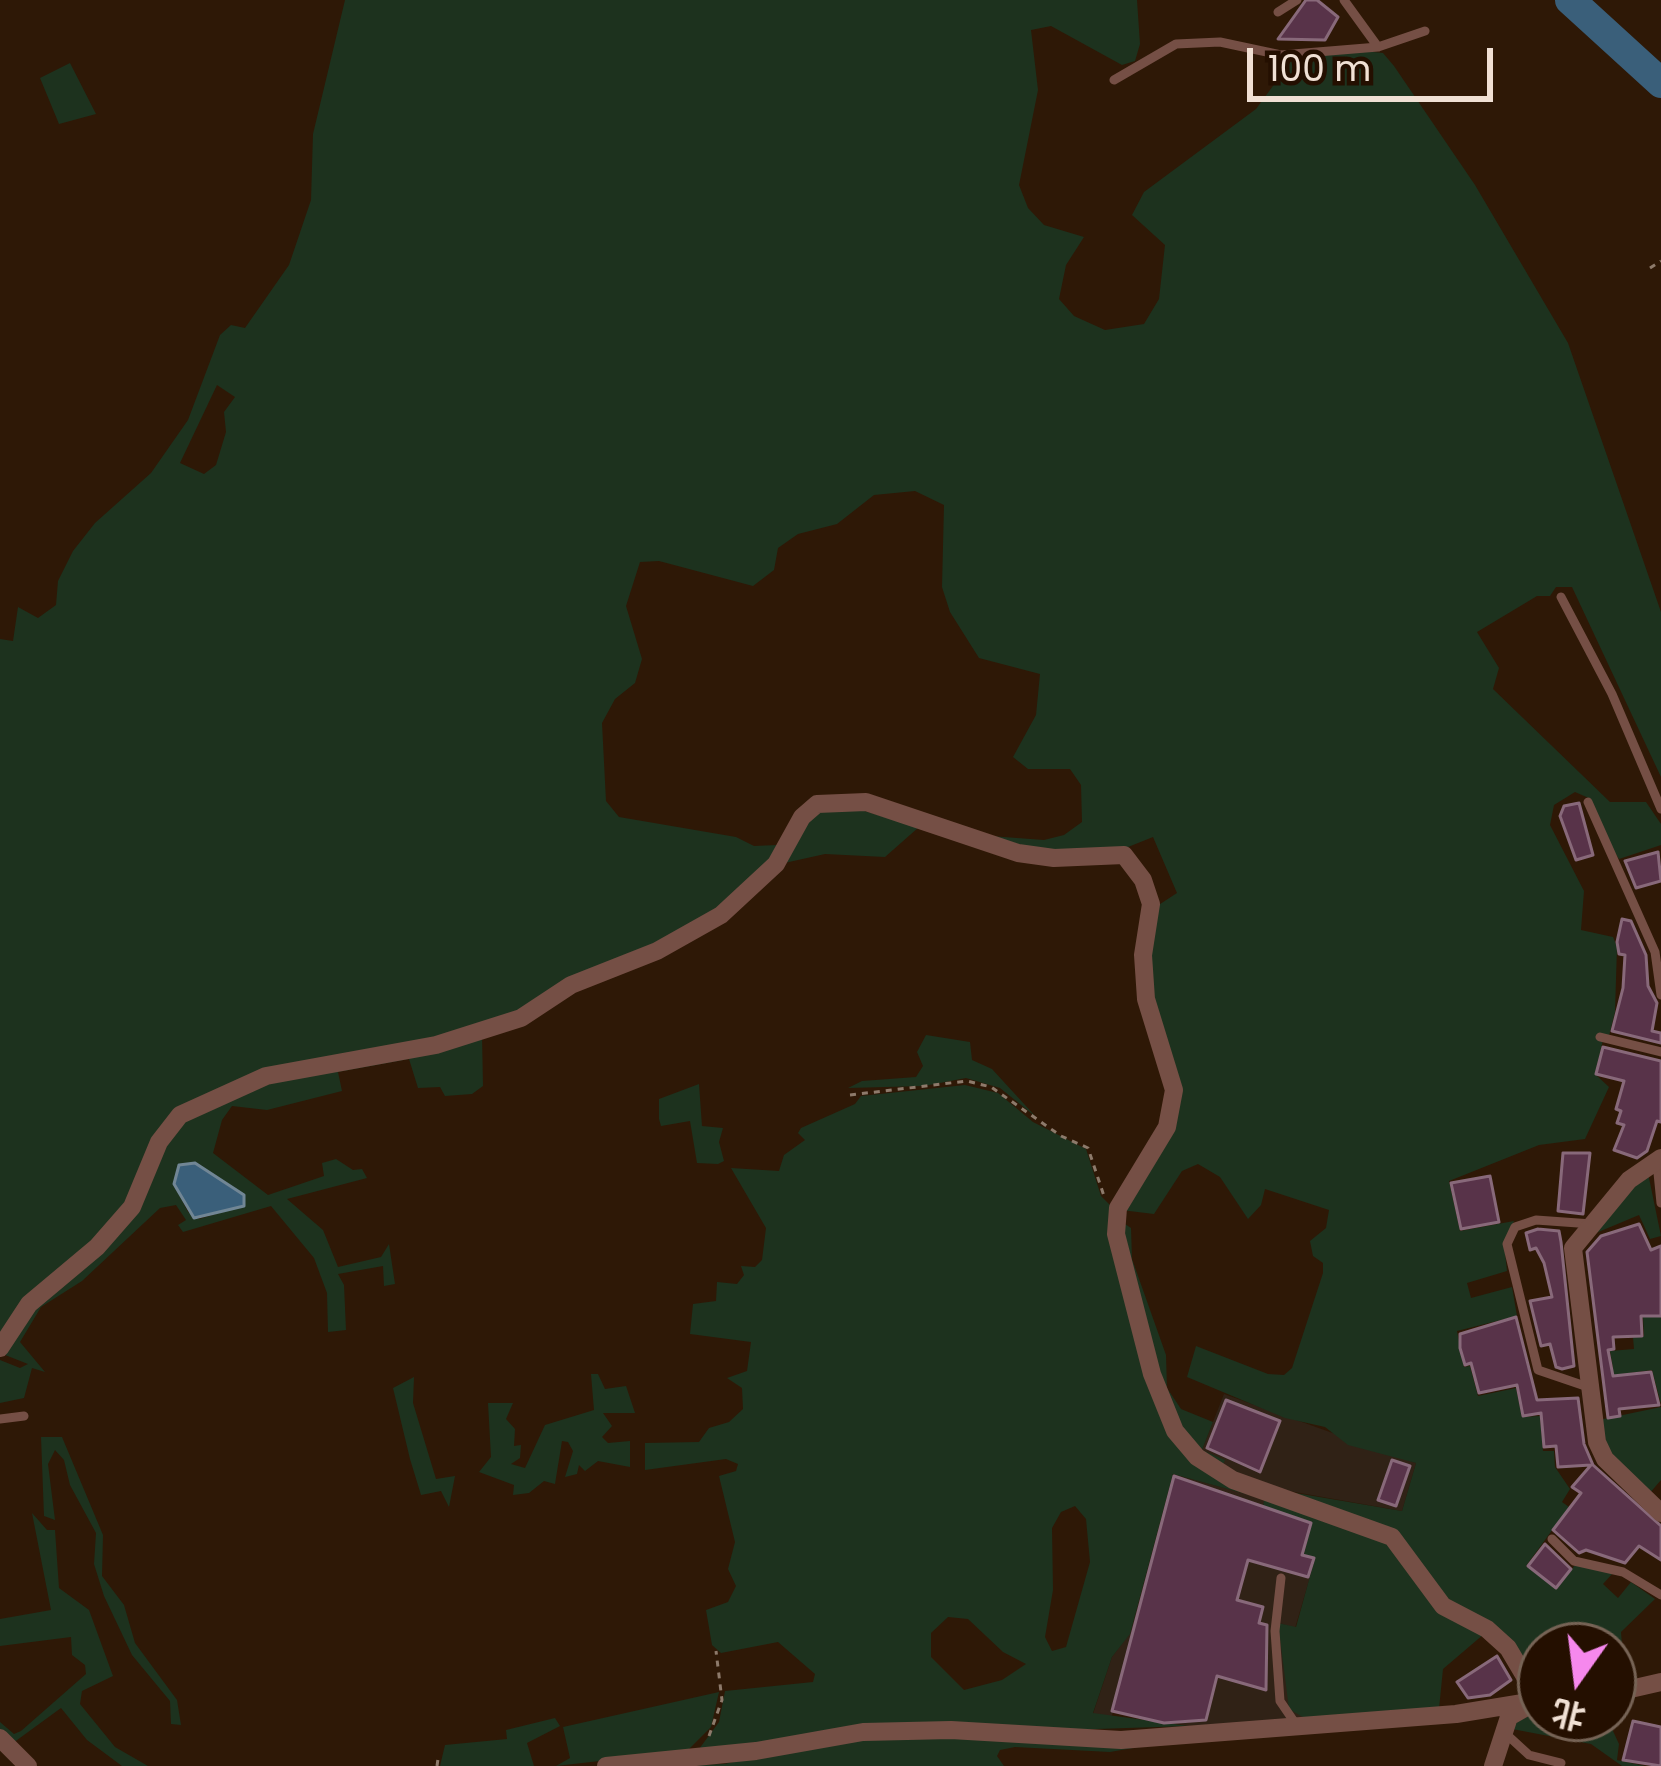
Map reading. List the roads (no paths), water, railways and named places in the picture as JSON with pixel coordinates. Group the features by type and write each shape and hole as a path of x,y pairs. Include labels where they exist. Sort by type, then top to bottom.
{"street":[{"path":"0,1348 29,1304 97,1247 132,1207 159,1142 180,1115 266,1076 436,1045 521,1018 571,985 657,951 722,915 776,864 802,817 817,804 836,799 866,802 1018,853 1124,855 1134,864 1150,904 1143,955 1146,999 1174,1090 1167,1127 1118,1208 1122,1270 1143,1326 1152,1374 1183,1444 1233,1480 1392,1537 1443,1606 1487,1629 1517,1663"},
{"path":"1659,1160 1638,1171 1573,1248 1599,1451 1661,1513"},
{"path":"606,1766 907,1730 1121,1740 1517,1705"},
{"path":"1493,1766 1509,1717 1517,1713"},
{"path":"0,1738 28,1766"}],"lane":[{"path":"1278,12 1297,0"},
{"path":"1344,0 1378,47"},
{"path":"1114,80 1165,47 1187,43 1220,42 1281,55 1378,47 1425,31"},
{"path":"1561,597 1612,694 1661,809"},
{"path":"1588,802 1655,952 1661,995"},
{"path":"1600,1036 1661,1052"},
{"path":"1659,1160 1661,1203"},
{"path":"1588,1388 1538,1370 1507,1252 1511,1234 1523,1224 1560,1219 1592,1225"},
{"path":"0,1419 24,1416"},
{"path":"1552,1539 1574,1561 1623,1572 1661,1595"},
{"path":"1281,1578 1275,1631 1280,1701 1296,1726"},
{"path":"1505,1728 1506,1738 1516,1747 1561,1763"}],"water":[{"path":"195,1163 244,1195 244,1206 194,1218 174,1184 179,1165"}],"waterway":[{"path":"1570,0 1661,83"}]}
